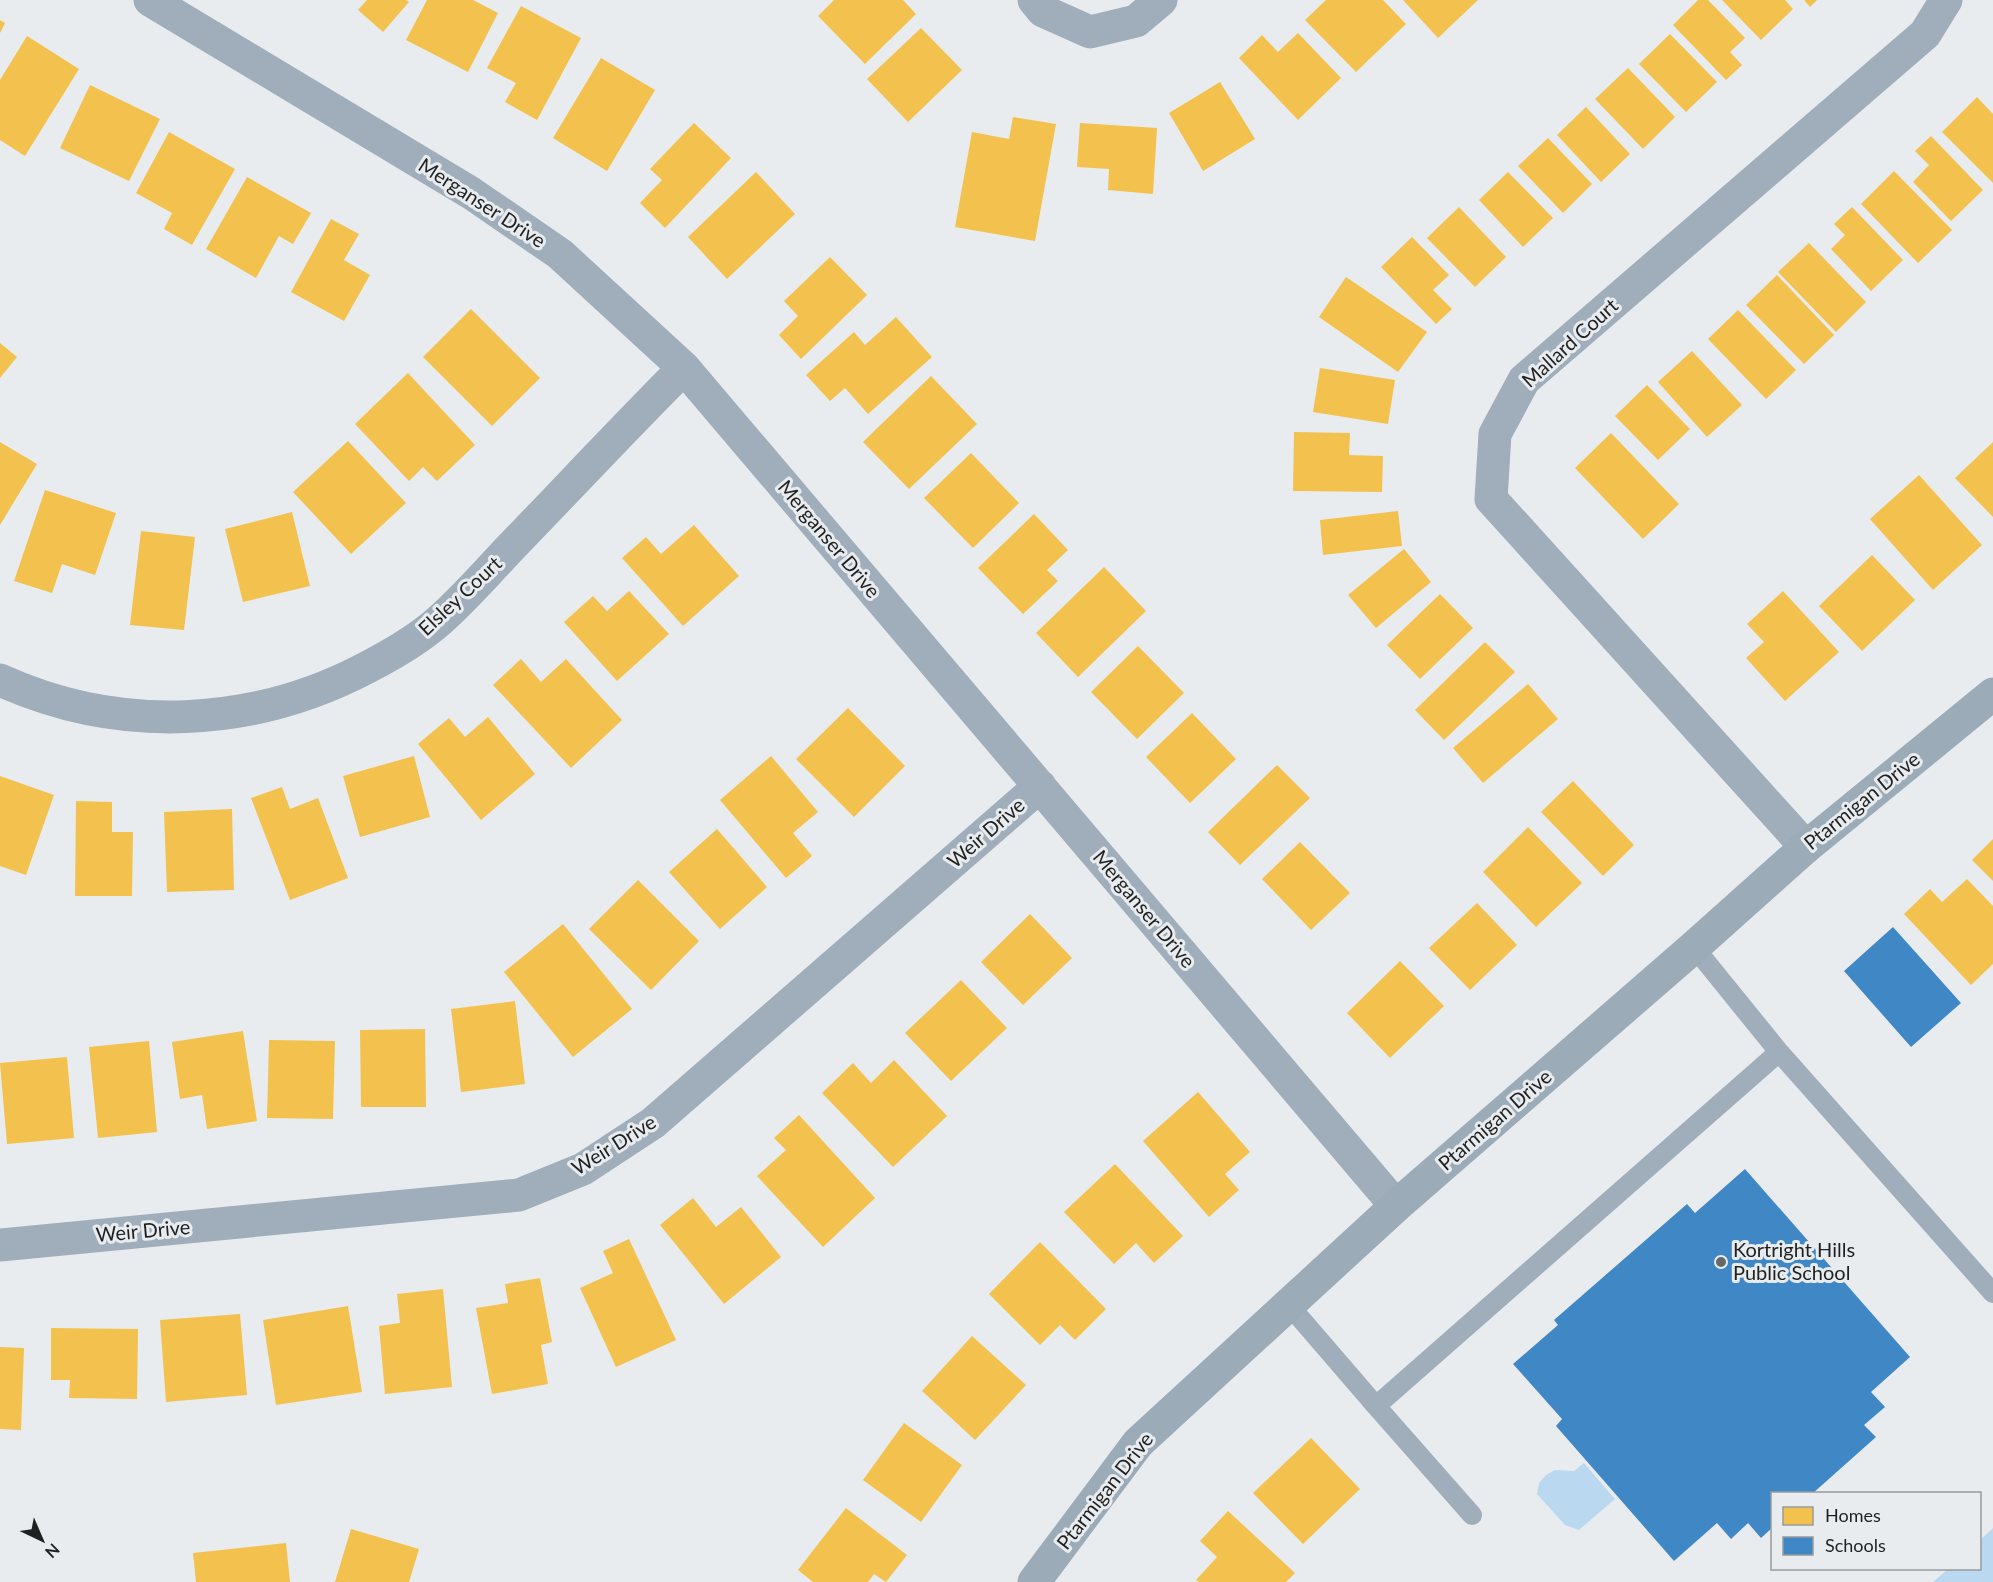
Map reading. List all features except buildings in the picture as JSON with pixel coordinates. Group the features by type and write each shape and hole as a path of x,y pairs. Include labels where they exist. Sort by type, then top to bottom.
{"street":[{"name":"Merganser Drive","path":"150,0 471,193 560,254 684,368 1396,1206"},
{"path":"1034,0 1043,11 1090,32 1136,21 1161,0"},
{"name":"Mallard Court","path":"1806,847 1491,499 1495,434 1524,380 1925,34 1946,0"},
{"name":"Elsley Court","path":"0,680 22,690 66,704 150,717 214,715 246,711 277,704 339,683 391,655 440,621 684,368"},
{"name":"Ptarmigan Drive","path":"1034,1582 1138,1443 1396,1206 1695,947 1806,847 1993,694"},
{"name":"Weir Drive","path":"0,1245 519,1195 583,1169 653,1123 1040,786"}],"lane":[{"path":"1695,947 1779,1052 1993,1293"},
{"path":"1376,1406 1779,1052"},
{"path":"1289,1305 1472,1515"}],"shaded area":[{"path":"1584,1463 1615,1499 1579,1530 1565,1525 1537,1494 1539,1483 1546,1475 1555,1470 1574,1471"},
{"path":"1993,1528 1993,1582 1933,1582 1947,1570 1981,1570 1981,1539"}],"place":[{"name":"Kortright Hills Public School","path":"1721,1262"}]}
